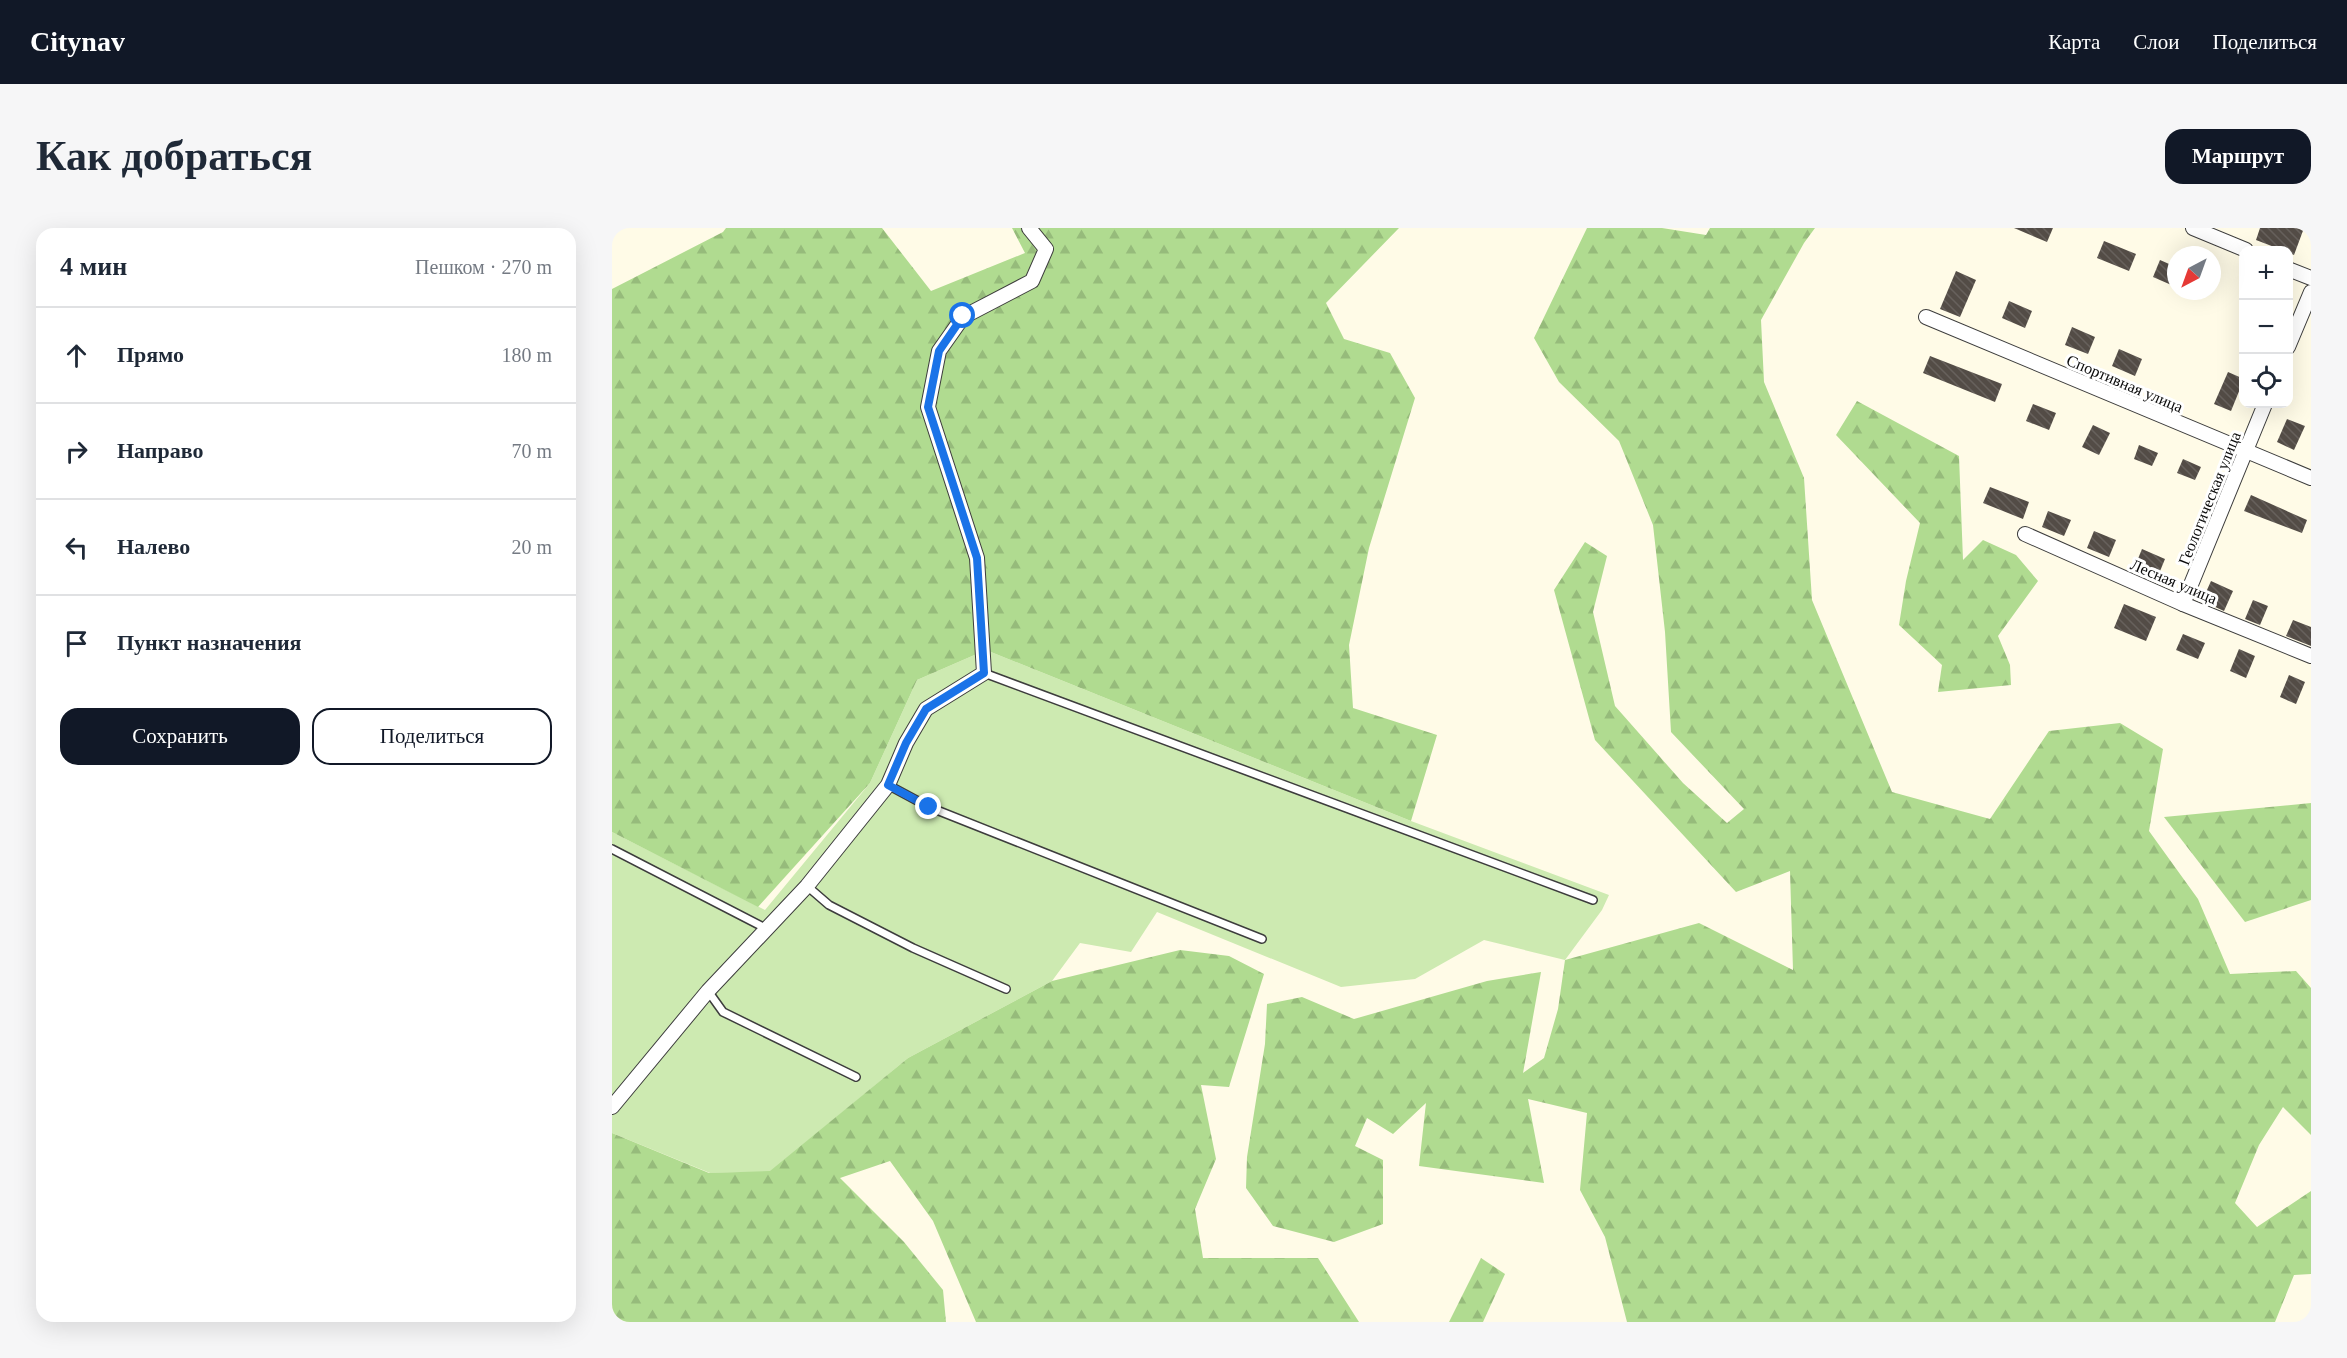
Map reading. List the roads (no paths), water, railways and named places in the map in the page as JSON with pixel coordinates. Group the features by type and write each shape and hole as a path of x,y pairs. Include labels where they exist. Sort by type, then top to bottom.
{"street":[{"path":"612,1107 708,991 807,886 888,785 906,743 926,709 984,673 977,558 928,407 939,351 963,316 1032,281 1046,249 1029,228"},
{"path":"2193,228 2239,247"},
{"path":"2293,271 2311,278"},
{"path":"2293,337 2311,292"},
{"name":"Спортивная улица","path":"1926,317 2311,478"},
{"name":"Геологическая улица","path":"2183,604 2263,408"},
{"name":"Лесная улица","path":"2025,534 2183,604 2311,656"}],"lane":[{"path":"984,673 1593,900"},
{"path":"888,785 929,807 1262,939"},
{"path":"612,849 765,928"},
{"path":"807,886 829,905 913,948 1006,989"},
{"path":"708,991 723,1012 856,1077"}]}
